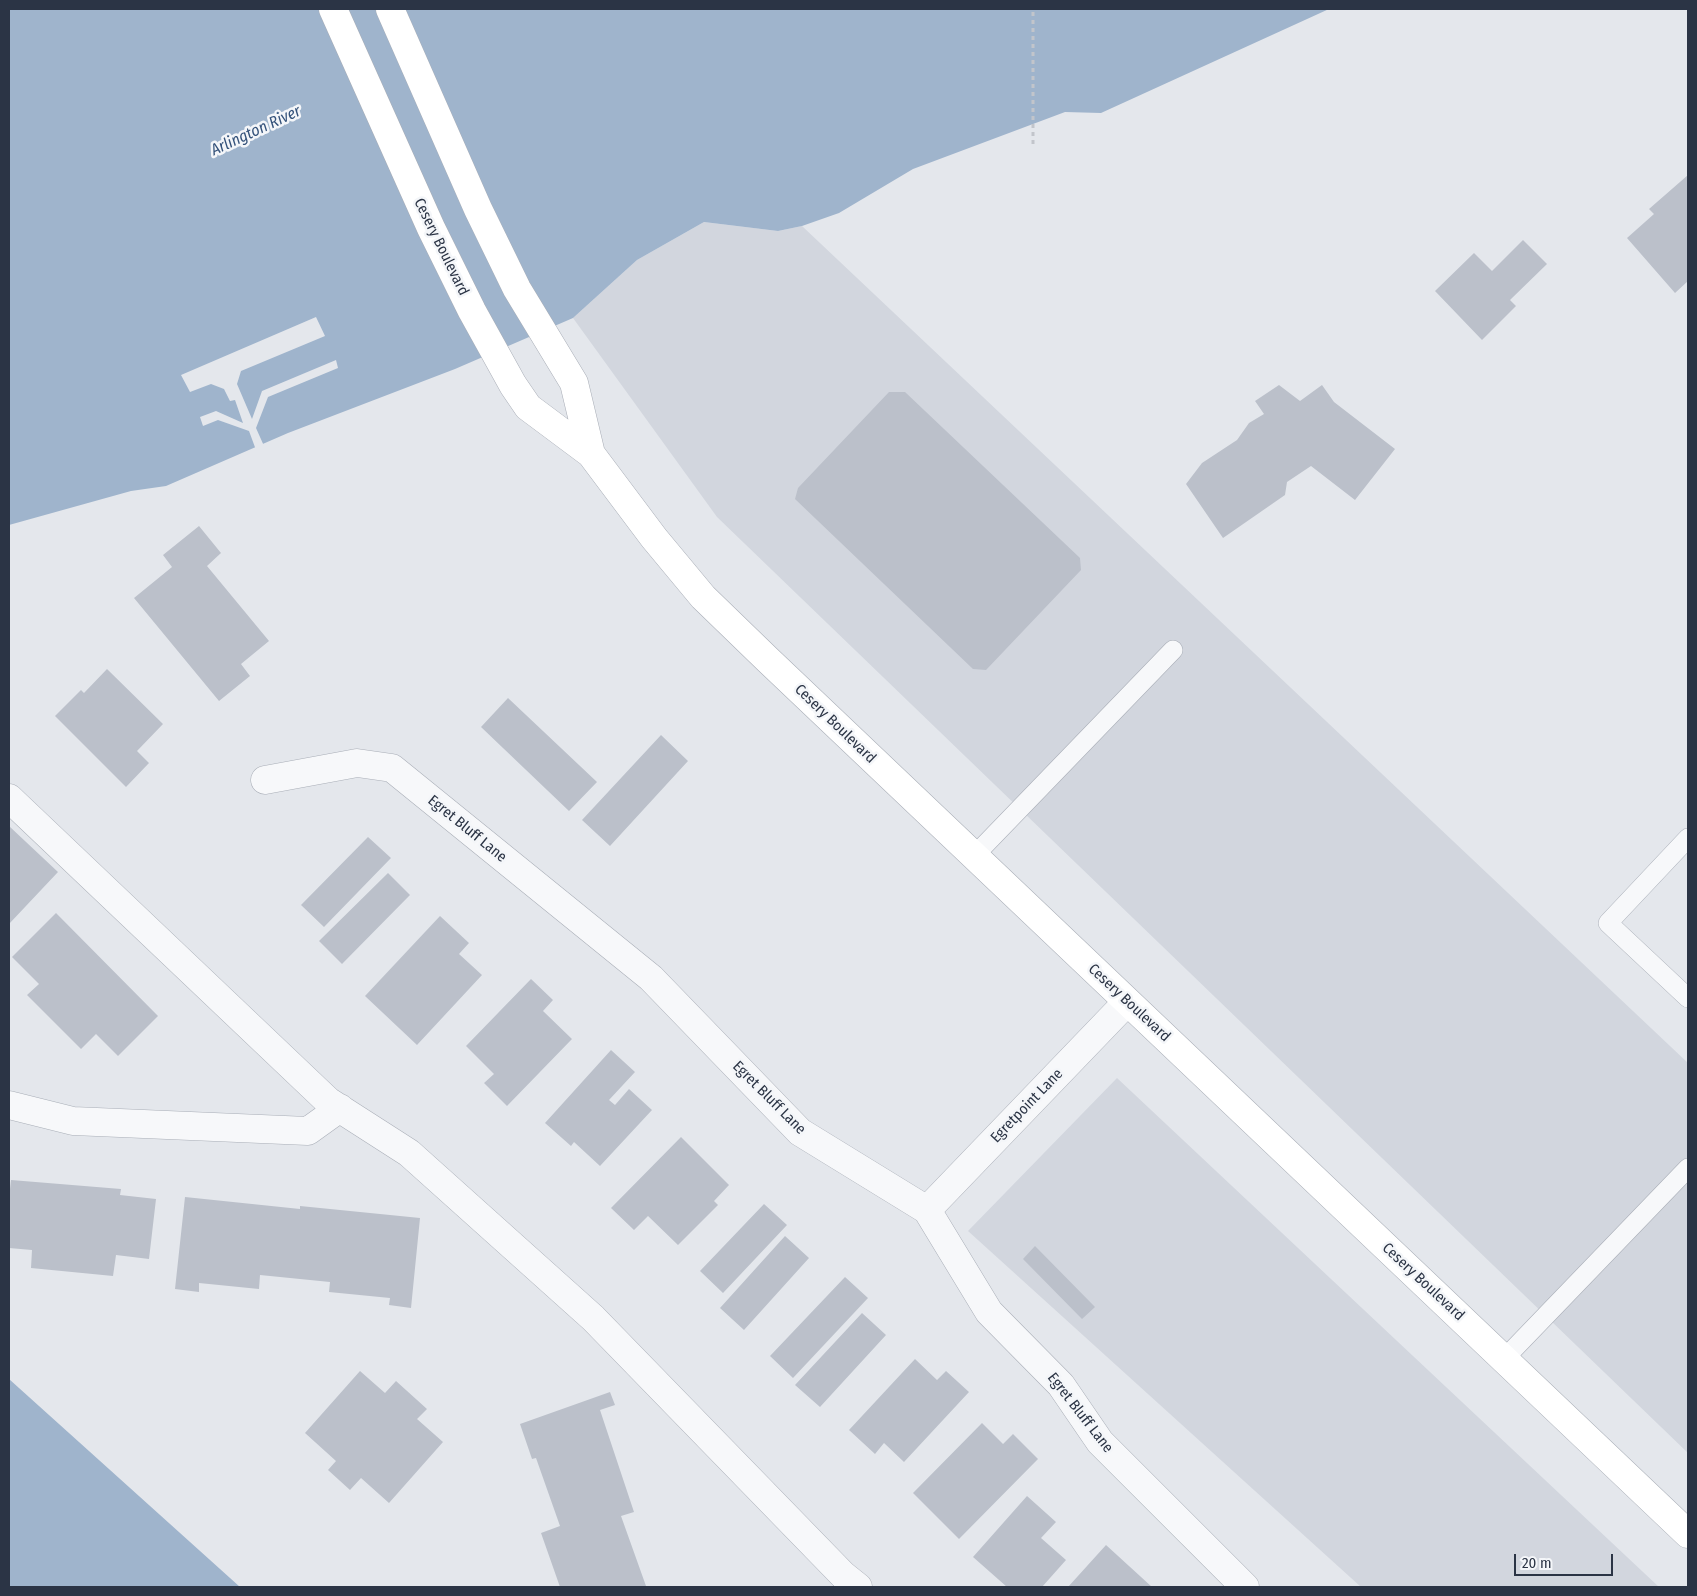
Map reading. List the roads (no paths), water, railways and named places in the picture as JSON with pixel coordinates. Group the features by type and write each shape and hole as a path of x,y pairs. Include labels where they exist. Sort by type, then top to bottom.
{"main road":[{"name":"Cesery Boulevard","path":"333,9 431,228 472,311 528,407 591,454 654,538 703,597 1688,1534"},
{"name":"Cesery Boulevard","path":"390,9 482,218 517,289 574,383 591,454"}],"street":[{"name":"Egret Bluff Lane","path":"265,780 357,763 392,768 651,978 800,1132 927,1210 989,1312 1061,1385 1100,1442 1246,1587"},
{"path":"9,798 328,1100 409,1153 593,1318 843,1575 858,1587"},
{"name":"Egretpoint Lane","path":"927,1210 1127,1002"},
{"path":"9,1105 73,1121 308,1131 340,1108"}],"lane":[{"path":"974,856 1173,650"},
{"path":"1688,838 1608,923 1688,998"},
{"path":"1504,1358 1688,1168"}],"water":[{"name":"Arlington River","path":"9,9 1329,9 1101,113 1065,112 913,169 839,213 802,226 778,231 704,222 637,260 573,318 455,369 288,433 166,486 131,491 9,525"},
{"path":"9,1379 240,1587 9,1587"}]}
